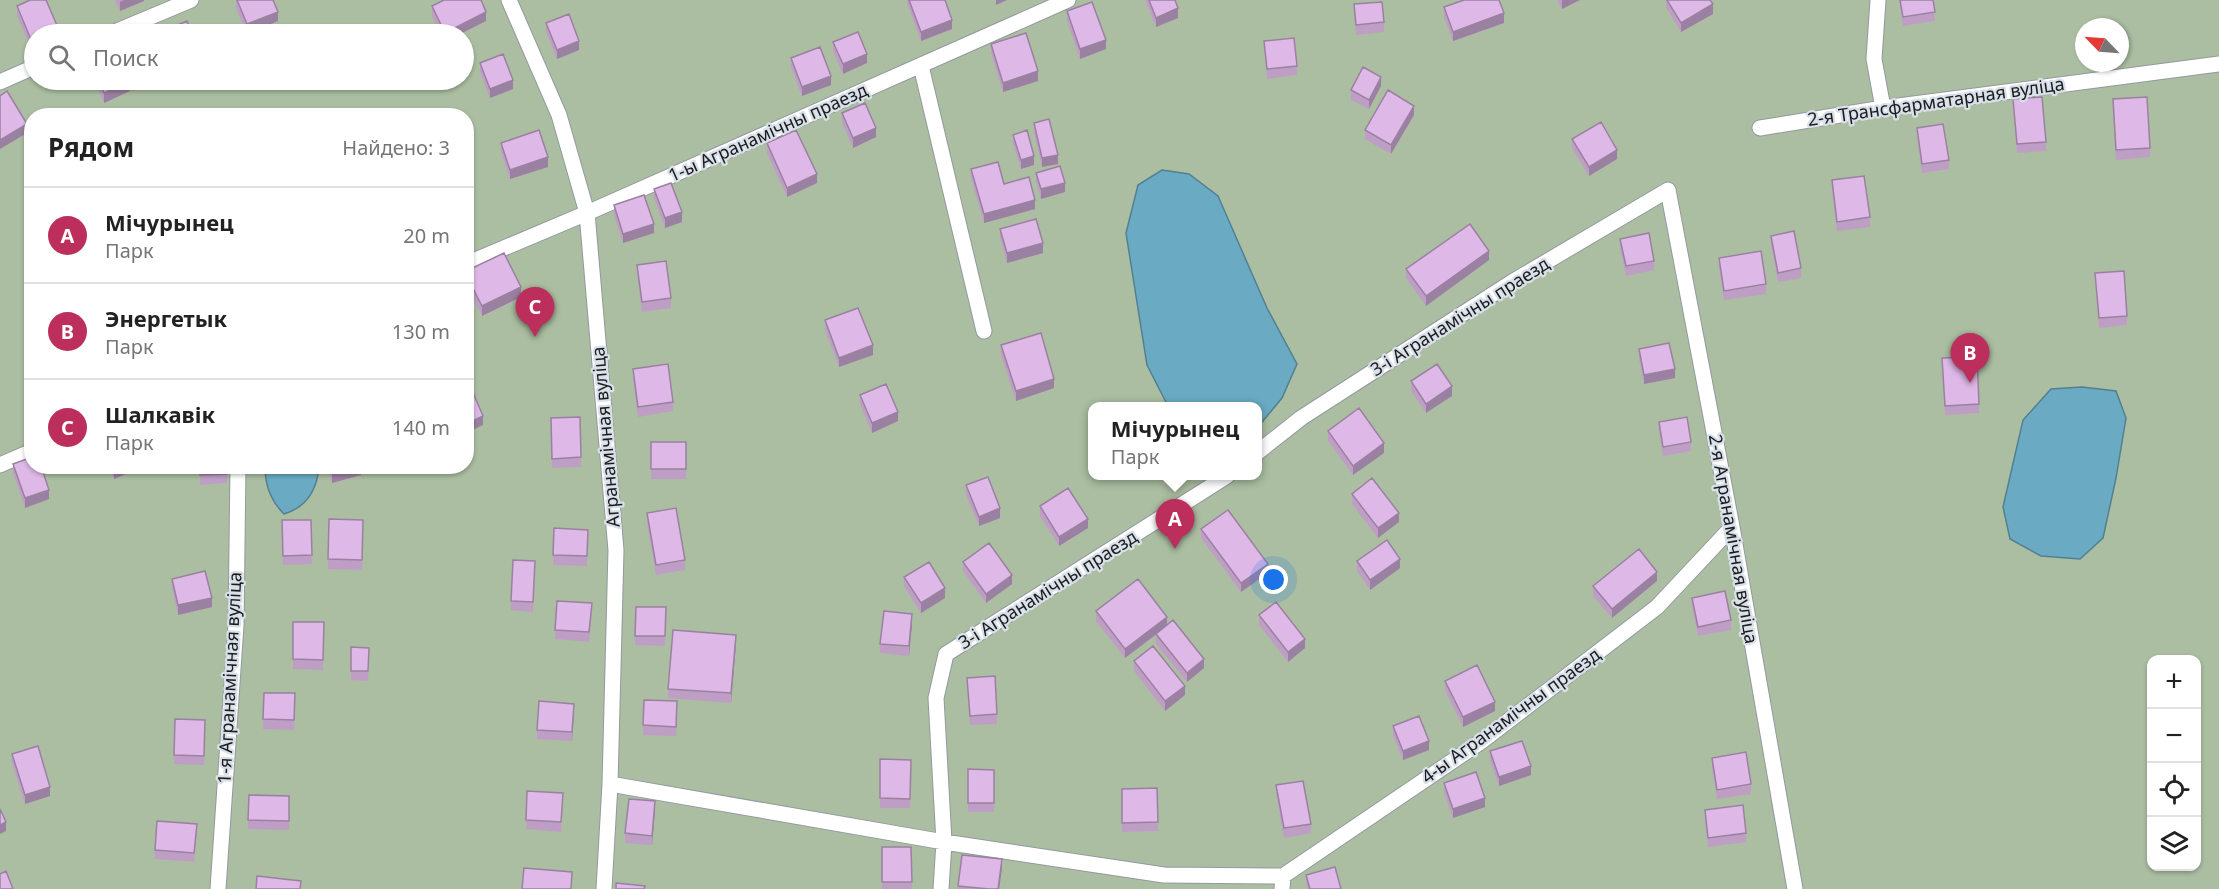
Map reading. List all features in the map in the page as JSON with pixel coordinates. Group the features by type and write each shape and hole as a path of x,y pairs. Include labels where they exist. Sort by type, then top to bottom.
{"lane":[{"path":"134,24 190,0"},
{"name":"Агранамічная вуліца","path":"509,0 559,115 587,213 616,550 610,784 604,889"},
{"name":"1-ы Агранамічны праезд","path":"474,261 1068,0"},
{"path":"1878,0 1874,59 1883,108"},
{"name":"2-я Трансфарматарная вуліца","path":"1760,128 1883,108 2219,64"},
{"path":"921,66 984,331"},
{"path":"0,82 24,71"},
{"name":"3-і Агранамічны праезд","path":"1262,448 1301,418 1512,282 1668,190"},
{"name":"2-я Агранамічная вуліца","path":"1668,190 1732,527 1795,889"},
{"path":"0,465 24,454"},
{"name":"1-я Агранамічная вуліца","path":"218,889 236,625 238,474"},
{"name":"3-і Агранамічны праезд","path":"941,889 944,842 936,698 946,654 1221,480"},
{"name":"4-ы Агранамічны праезд","path":"1283,883 1482,741 1657,607 1732,527"},
{"path":"610,784 944,842 1164,875 1283,883"}],"green space":[{"path":"0,0 2219,0 2219,889 0,889"}],"water":[{"path":"1162,170 1189,174 1218,196 1267,308 1297,364 1282,398 1262,422 1262,402 1166,402 1147,365 1126,233 1138,185"},
{"path":"2082,387 2116,391 2126,418 2103,538 2080,559 2041,556 2010,539 2003,507 2023,420 2051,389"},
{"path":"266,474 318,474 313,490 305,502 284,514 276,504"}],"building":[{"path":"30,0 46,0 56,24 24,24 17,6"},
{"path":"237,0 273,0 278,12 247,24"},
{"path":"444,0 481,0 486,12 463,24 441,24 432,6"},
{"path":"909,0 945,0 952,20 921,32"},
{"path":"1149,0 1175,0 1178,8 1156,18"},
{"path":"1464,0 1499,0 1504,13 1453,32 1444,7"},
{"path":"1667,0 1710,0 1713,4 1681,23"},
{"path":"1900,0 1933,0 1935,12 1903,17"},
{"path":"1092,2 1106,40 1080,49 1067,11"},
{"path":"1382,2 1384,22 1356,25 1354,4"},
{"path":"569,14 579,41 557,50 546,23"},
{"path":"858,32 867,54 843,64 833,42"},
{"path":"1026,33 1038,71 1003,83 991,44"},
{"path":"1294,38 1297,66 1267,69 1264,41"},
{"path":"820,47 831,76 802,87 791,58"},
{"path":"503,54 513,80 490,89 480,63"},
{"path":"1363,67 1381,77 1369,100 1351,90"},
{"path":"1388,90 1414,106 1391,145 1365,130"},
{"path":"7,91 24,119 24,126 0,140 0,96"},
{"path":"2042,97 2046,142 2017,144 2013,99"},
{"path":"2147,97 2150,148 2116,150 2113,99"},
{"path":"865,103 876,128 853,138 842,113"},
{"path":"1049,119 1058,155 1042,158 1034,123"},
{"path":"1601,122 1617,150 1589,167 1572,139"},
{"path":"1943,124 1949,160 1922,164 1917,128"},
{"path":"539,130 548,157 510,170 501,143"},
{"path":"796,130 817,174 787,188 767,143"},
{"path":"1027,130 1034,156 1021,160 1013,135"},
{"path":"998,162 1004,184 1029,177 1035,200 984,214 971,169"},
{"path":"1060,166 1065,183 1041,189 1036,173"},
{"path":"1864,176 1870,217 1837,222 1832,180"},
{"path":"671,183 682,212 665,218 654,189"},
{"path":"644,195 654,224 623,234 614,205"},
{"path":"1036,219 1043,243 1007,253 1000,229"},
{"path":"1470,224 1489,251 1426,296 1406,269"},
{"path":"1794,231 1801,268 1778,273 1771,236"},
{"path":"1649,233 1654,261 1626,266 1620,239"},
{"path":"1761,251 1766,284 1724,291 1719,258"},
{"path":"504,253 521,287 482,306 474,290 474,267"},
{"path":"666,261 671,298 642,302 637,265"},
{"path":"2124,271 2127,316 2099,318 2095,273"},
{"path":"858,308 873,345 839,358 825,320"},
{"path":"1041,333 1054,379 1016,391 1001,345"},
{"path":"1669,343 1675,369 1644,375 1639,349"},
{"path":"1977,357 1979,404 1945,406 1942,358"},
{"path":"668,364 673,402 638,407 633,369"},
{"path":"1437,364 1452,386 1426,404 1411,381"},
{"path":"886,384 898,412 872,423 860,395"},
{"path":"474,395 483,416 474,420"},
{"path":"1359,408 1384,443 1353,466 1328,431"},
{"path":"580,417 581,457 552,459 551,418"},
{"path":"1687,417 1691,442 1663,447 1659,422"},
{"path":"651,442 686,442 686,469 651,469"},
{"path":"24,460 24,474 44,474 49,490 25,498 13,464"},
{"path":"988,477 1000,508 979,517 966,485"},
{"path":"1372,478 1399,513 1378,528 1352,494"},
{"path":"1068,488 1088,519 1059,537 1040,506"},
{"path":"676,508 685,560 656,565 647,513"},
{"path":"1228,510 1268,564 1241,583 1201,529"},
{"path":"329,519 363,520 362,560 328,559"},
{"path":"282,520 311,520 312,555 283,556"},
{"path":"554,528 588,530 587,556 553,555"},
{"path":"1387,540 1400,559 1370,580 1357,561"},
{"path":"989,543 1012,575 986,594 963,562"},
{"path":"1639,549 1657,572 1612,609 1593,586"},
{"path":"513,560 535,561 533,602 511,601"},
{"path":"929,562 945,588 921,603 904,577"},
{"path":"205,571 212,598 178,605 172,579"},
{"path":"1138,579 1167,617 1125,649 1096,611"},
{"path":"1725,591 1731,620 1698,627 1692,598"},
{"path":"557,601 592,603 589,632 555,630"},
{"path":"1276,602 1305,639 1288,652 1259,615"},
{"path":"636,607 666,607 665,636 635,636"},
{"path":"884,611 912,614 909,646 880,644"},
{"path":"1173,620 1204,659 1187,673 1156,634"},
{"path":"293,622 324,622 323,660 293,659"},
{"path":"673,630 736,635 731,693 668,689"},
{"path":"1153,646 1185,686 1165,701 1134,661"},
{"path":"351,647 369,648 368,671 351,671"},
{"path":"1477,665 1495,702 1463,717 1445,681"},
{"path":"995,676 997,714 970,716 967,678"},
{"path":"264,693 295,693 294,720 263,719"},
{"path":"644,700 677,701 676,727 643,725"},
{"path":"539,701 574,704 572,732 537,730"},
{"path":"1419,716 1429,741 1403,751 1393,726"},
{"path":"175,719 205,720 204,756 174,755"},
{"path":"1522,741 1531,766 1499,777 1490,751"},
{"path":"38,746 50,787 25,795 12,754"},
{"path":"1746,752 1751,784 1717,790 1712,758"},
{"path":"880,759 911,760 910,799 880,798"},
{"path":"968,769 994,770 994,803 968,803"},
{"path":"1476,772 1485,798 1453,809 1444,783"},
{"path":"1303,781 1311,824 1284,828 1276,785"},
{"path":"1157,788 1158,822 1122,823 1122,789"},
{"path":"527,791 563,793 561,822 526,820"},
{"path":"249,795 289,796 289,821 248,820"},
{"path":"629,799 655,801 652,836 625,833"},
{"path":"1743,805 1746,833 1708,838 1705,810"},
{"path":"0,809 6,822 0,825"},
{"path":"157,821 197,824 194,853 155,850"},
{"path":"882,847 911,847 912,882 882,882"},
{"path":"962,855 1002,859 998,889 958,886"},
{"path":"1335,867 1341,889 1310,889 1306,875"},
{"path":"524,868 572,872 571,889 522,889"},
{"path":"6,871 13,889 0,889 0,874"},
{"path":"257,876 301,881 300,889 256,889"},
{"path":"616,883 645,886 644,889 616,889"}],"place":[{"name":"Шалкавік","path":"535,337"},
{"name":"Энергетык","path":"1970,383"},
{"name":"Мічурынец","path":"1175,549"}]}
